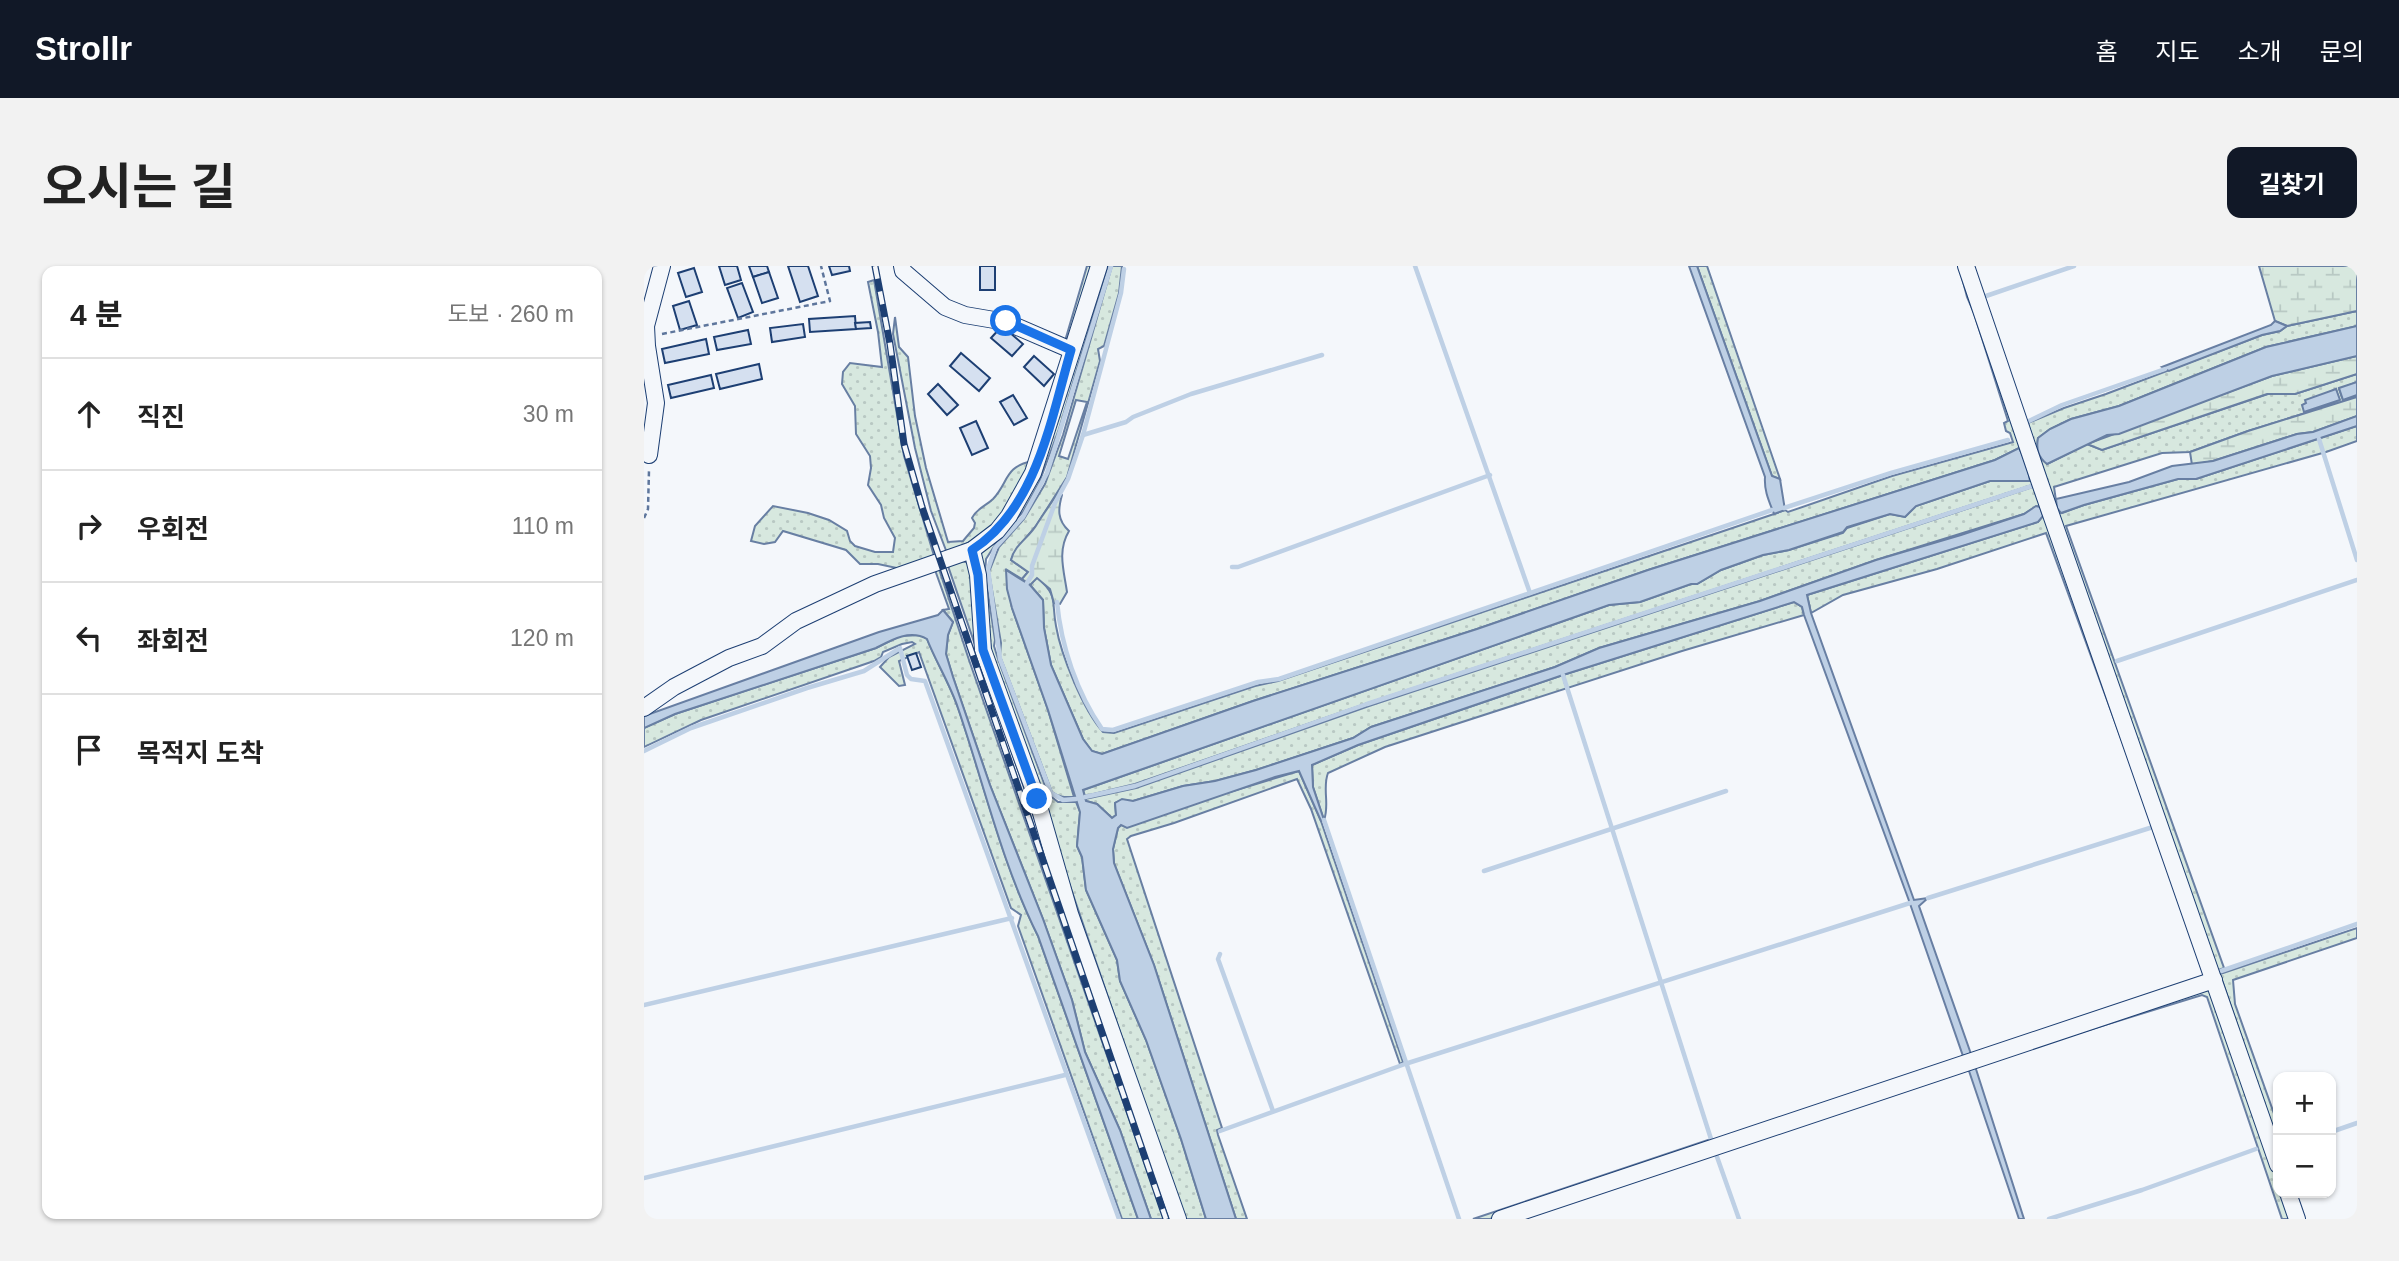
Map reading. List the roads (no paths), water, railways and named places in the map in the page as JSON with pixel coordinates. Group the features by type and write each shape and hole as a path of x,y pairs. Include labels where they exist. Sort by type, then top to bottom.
{"street":[{"path":"649,455 656,403 646,335 647,304 662,266"},
{"path":"902,266 902,271 945,307 965,314 1006,321 1071,350"},
{"path":"644,708 674,687 729,658 762,646 796,621 875,584 972,550 997,531 1022,495 1049,426 1099,266"},
{"path":"1966,266 2273,1151"},
{"path":"972,550 978,575 983,650 1037,799 1070,914 1178,1219"},
{"path":"1500,1219 2214,981"},
{"path":"2290,1198 2297,1219"}],"water":[{"path":"1689,266 1697,266 1772,476 1780,479 1785,510 1774,514 1766,491 1765,477"},
{"path":"2275,321 2287,326 2280,331 2262,335 2169,371 2162,367 2271,325"},
{"path":"2357,326 2357,356 2272,376 2119,434 2107,435 2047,464 2038,452 2038,438 2071,419 2119,406 2266,347"},
{"path":"2357,382 2357,395 2343,400 2339,388"},
{"path":"2336,389 2340,400 2304,412 2302,405 2306,403 2305,400"},
{"path":"2357,416 2357,426 2196,479 2178,479 2061,513 2057,508 2056,499 2129,482 2172,466 2213,461 2297,434 2313,432"},
{"path":"2019,448 2027,464 2030,481 1990,481 1916,506 1905,517 1890,514 1847,527 1843,532 1721,570 1697,584 1640,602 1609,605 1083,790 1086,801 1097,804 1112,818 1116,815 1115,803 1122,799 1133,801 1183,786 1256,770 1353,738 1371,727 1555,667 1599,648 1760,601 1876,560 2024,514 2036,506 2040,507 2043,516 2038,522 1807,595 1811,613 1914,900 1928,898 1919,906 1971,1054 1963,1056 1802,607 1794,602 1563,675 1358,745 1312,765 1313,787 1324,820 1321,821 1299,771 1127,828 1121,825 1118,828 1113,849 1114,863 1154,965 1236,1219 1206,1219 1146,1040 1120,981 1117,960 1086,890 1082,857 1077,846 1080,812 1012,608 1006,570 1030,585 1043,600 1044,628 1051,665 1083,739 1092,751 1102,754 1648,570 1995,460"},
{"path":"943,610 953,622 948,635 946,654 953,677 990,785 1072,1000 1085,1052 1120,1130 1151,1219 1138,1219 1038,936 1014,881 958,708 927,639 907,635 876,648 675,714 644,728 644,716 879,632 938,615"},
{"path":"1975,1066 2024,1219 2019,1219 1966,1068"}],"waterway":[{"path":"1076,799 1063,800 1051,793 1000,659 988,569 995,548 1023,517 1047,473 1111,266"},
{"path":"1415,266 1530,593"},
{"path":"1986,296 2074,266"},
{"path":"1027,583 1055,503 1068,479 1083,435 1121,293 1124,269"},
{"path":"1083,435 1126,422 1191,394 1322,355"},
{"path":"2029,421 2062,405 2165,369"},
{"path":"2319,439 2357,560"},
{"path":"1784,508 1891,473 2008,440"},
{"path":"1232,567 1490,475"},
{"path":"1085,797 1135,786 1367,704 2032,486"},
{"path":"1057,602 1066,652 1078,685 1102,729 1113,730 1258,682 1279,679 1772,510"},
{"path":"2117,661 2357,580"},
{"path":"644,751 691,728 864,671 900,648 907,675 911,679 925,681 1119,1219"},
{"path":"1563,675 1711,1139"},
{"path":"1484,871 1726,791"},
{"path":"1324,820 1459,1219"},
{"path":"1928,898 2153,827"},
{"path":"1220,1131 1405,1064 1910,903"},
{"path":"644,1005 1012,918"},
{"path":"2221,971 2357,924"},
{"path":"1220,954 1218,959 1273,1111"},
{"path":"644,1178 1065,1075"},
{"path":"2336,1130 2357,1123"},
{"path":"2049,1219 2142,1190 2256,1149"},
{"path":"1716,1154 1739,1219"}],"railway":[{"path":"875,266 890,344 904,444 922,507 1166,1219"}]}
